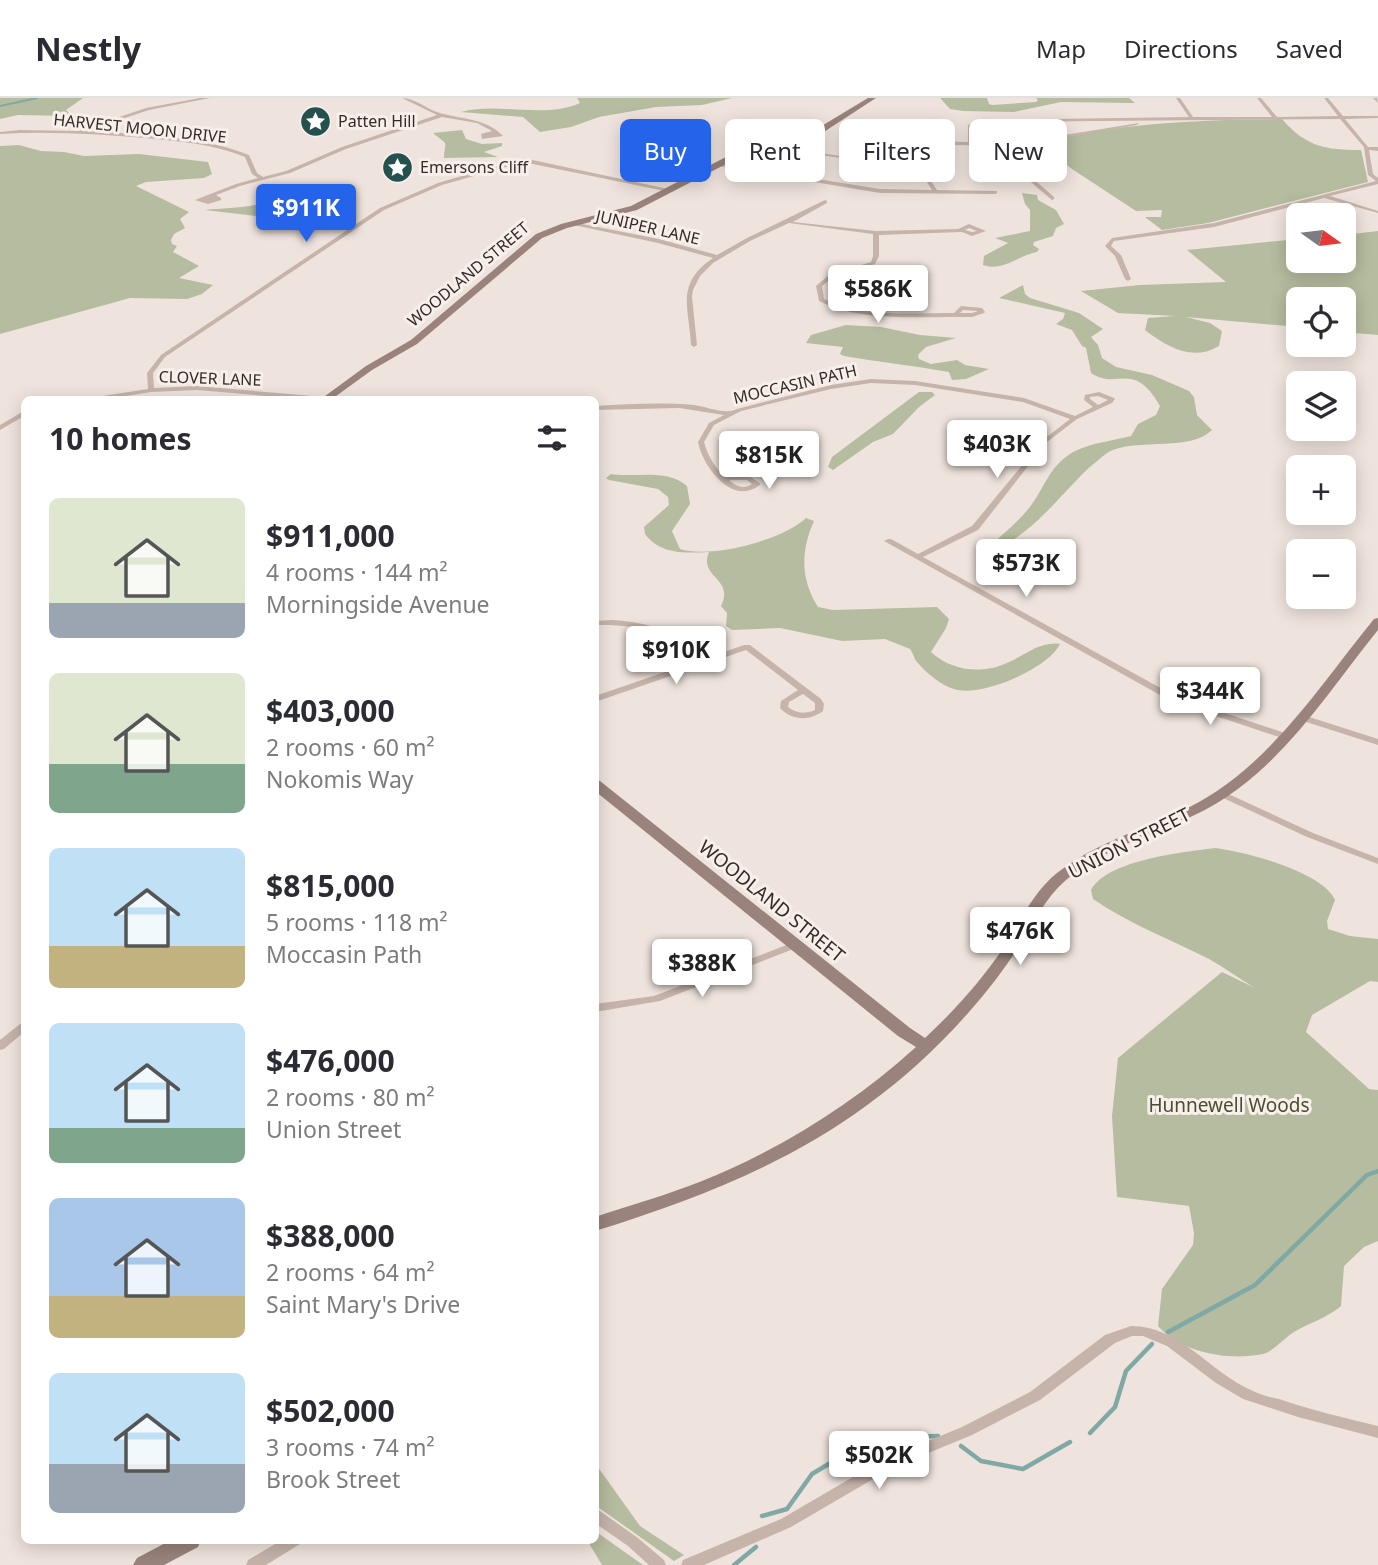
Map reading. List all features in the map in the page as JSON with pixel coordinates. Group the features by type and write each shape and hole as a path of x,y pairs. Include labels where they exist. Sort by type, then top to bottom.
{"street":[{"path":"77,132 139,111 208,98"},
{"path":"404,98 442,115 478,121 496,131"},
{"name":"WOODLAND STREET","path":"825,128 873,98"},
{"path":"1178,98 1189,119"},
{"path":"1259,98 1276,118"},
{"path":"1326,98 1366,148 1371,175 1378,181"},
{"path":"1374,98 1378,102"},
{"path":"214,195 238,185 288,172 344,148 442,115"},
{"path":"1067,121 1378,117"},
{"path":"1067,134 1189,119"},
{"name":"HARVEST MOON DRIVE","path":"0,133 29,130 77,132 165,139 238,151 247,156 255,174 262,179"},
{"path":"1366,148 1378,149"},
{"path":"151,390 150,373 163,356 382,209 430,187 523,160 670,190"},
{"name":"WOODLAND STREET","path":"329,396 369,368 414,342 486,284 534,240 572,223 629,210 725,162"},
{"path":"716,165 872,190 995,192"},
{"path":"1128,279 1120,260 1108,246 1112,240 1214,225 1378,181"},
{"path":"928,182 934,191"},
{"path":"1034,182 1052,198"},
{"path":"1029,187 1037,186"},
{"path":"1323,196 1376,212"},
{"path":"694,345 690,292 697,275 717,257 791,222 825,201"},
{"path":"791,222 876,233 961,231"},
{"name":"JUNIPER LANE","path":"572,223 717,257"},
{"path":"876,233 876,256 873,263 823,281 818,289 821,300 834,307 853,311 956,315"},
{"name":"MOCCASIN PATH","path":"723,478 705,457 701,442 707,428 729,414 831,387 882,381 924,384 1032,402 1075,418"},
{"name":"CLOVER LANE","path":"114,396 151,390 208,388 293,396"},
{"path":"599,408 670,406 708,409 729,414"},
{"path":"918,556 975,528 1045,440 1075,418 1097,407"},
{"path":"0,428 21,415"},
{"path":"888,541 1189,704 1287,733"},
{"name":"UNION STREET","path":"599,1223 710,1185 788,1148 856,1104 927,1046 999,965 1035,905 1061,877 1084,862 1222,794 1259,764 1378,622"},
{"path":"599,623 633,624 665,631 680,638 708,659"},
{"path":"599,698 747,647 804,690"},
{"path":"1300,717 1378,743"},
{"name":"WOODLAND STREET","path":"599,787 904,1032 927,1046"},
{"path":"1222,794 1310,835 1378,861"},
{"path":"599,1007 656,999 797,944"},
{"path":"0,1046 21,1029"},
{"path":"688,1565 786,1524 887,1464 967,1431 1035,1396 1110,1339 1131,1331 1144,1331 1172,1342 1248,1395 1378,1432"},
{"path":"599,1518 659,1565"},
{"path":"144,1565 183,1544"},
{"path":"253,1565 288,1544"}],"green space":[{"path":"0,98 83,98 66,110 69,116 18,115 0,119"},
{"path":"577,98 732,98 702,105 656,107 599,117 571,127 540,132 523,117 461,112 475,109 552,110 580,103"},
{"path":"940,98 987,98 992,105 1036,102 1036,98 1129,98 1135,103 1061,102 1014,112 963,111 950,109"},
{"path":"1282,119 1300,136 1317,145 1361,150 1368,182 1208,223 1162,230 1145,217 1161,217 1162,210 1136,211 1067,165 1067,136 1129,126 1190,121"},
{"path":"462,130 466,139 482,144 502,143 502,146 484,152 498,157 444,158 445,144 433,133"},
{"path":"19,145 41,151 84,156 139,154 208,162 212,174 204,178 146,182 136,186 189,212 180,219 185,228 174,234 171,240 172,244 177,246 173,252 199,266 179,278 213,285 202,294 187,299 130,298 0,334 0,146"},
{"path":"339,186 283,206 304,212 299,214 257,216 205,210 261,204 272,200 289,187"},
{"path":"1022,193 1037,195 1038,200 1056,210 1064,224 1056,228 1053,236 1034,242 1033,245 1039,249 1037,252 1004,265 983,265 984,256 1008,243 995,238 1030,231 1030,210"},
{"path":"1378,231 1378,335 1356,333 1356,287 1286,287 1286,326 1186,317 1210,323 1222,331 1219,346 1200,353 1190,352 1171,347 1145,330 1148,318 1175,316 1118,313 1081,291 1140,285 1226,282 1187,250 1286,240 1286,273 1356,273 1356,234"},
{"path":"1023,285 1025,294 1030,298 1079,313 1103,329 1091,337 1098,345 1102,358 1116,367 1152,375 1189,391 1194,397 1197,415 1212,430 1203,436 1179,443 1137,445 1110,451 1091,466 1031,526 1005,544 992,548 990,546 1029,508 1052,471 1065,458 1087,446 1131,436 1138,424 1156,415 1160,406 1150,392 1133,380 1100,378 1091,373 1086,348 1072,330 1056,324 1063,319 1065,313 999,298"},
{"path":"846,325 881,327 920,335 956,338 926,347 918,355 919,359 931,364 957,360 965,365 989,369 966,379 952,380 949,372 844,356 840,354 843,347 806,343 811,335"},
{"path":"919,392 932,392 935,395 893,434 873,442 833,470 828,467 832,457"},
{"path":"611,474 660,475 679,480 687,486 690,504 672,531 680,549 710,551 746,546 781,534 806,518 814,521 804,564 808,586 818,607 833,610 937,607 949,619 931,652 958,667 989,669 1040,647 1060,644 1042,663 1028,672 996,685 966,691 939,682 917,662 910,649 885,639 842,641 780,628 732,630 726,626 727,613 721,606 723,589 708,567 709,552 683,552 666,549 651,541 645,534 644,527 669,505 668,497 658,489 606,478"},
{"name":"Hunnewell Woods","path":"1215,848 1262,858 1315,880 1328,890 1335,900 1327,921 1328,929 1350,936 1378,939 1378,982 1370,981 1312,1015 1306,1032 1369,1089 1378,1090 1378,1241 1364,1247 1344,1266 1341,1306 1294,1332 1267,1352 1250,1356 1221,1355 1192,1349 1179,1343 1158,1326 1162,1289 1193,1245 1194,1233 1189,1206 1117,1197 1112,1116 1118,1058 1222,972 1255,988 1209,959 1107,908 1093,899 1091,890 1113,871 1129,865 1166,855"},
{"path":"599,1469 640,1526 684,1555 674,1561 599,1508"},
{"path":"599,1534 643,1565 602,1565 589,1544 599,1544"}],"waterway":[{"path":"0,106 37,98"},
{"path":"1168,1332 1255,1285 1367,1175 1378,1171"},
{"path":"1090,1433 1115,1407 1126,1371 1152,1344"},
{"path":"762,1516 787,1509 812,1474 872,1438 938,1436"},
{"path":"961,1446 981,1461 1023,1469 1070,1442"},
{"path":"734,1565 756,1547"}],"place":[{"name":"Patten Hill","path":"315,121"},
{"name":"Emersons Cliff","path":"397,167"}]}
